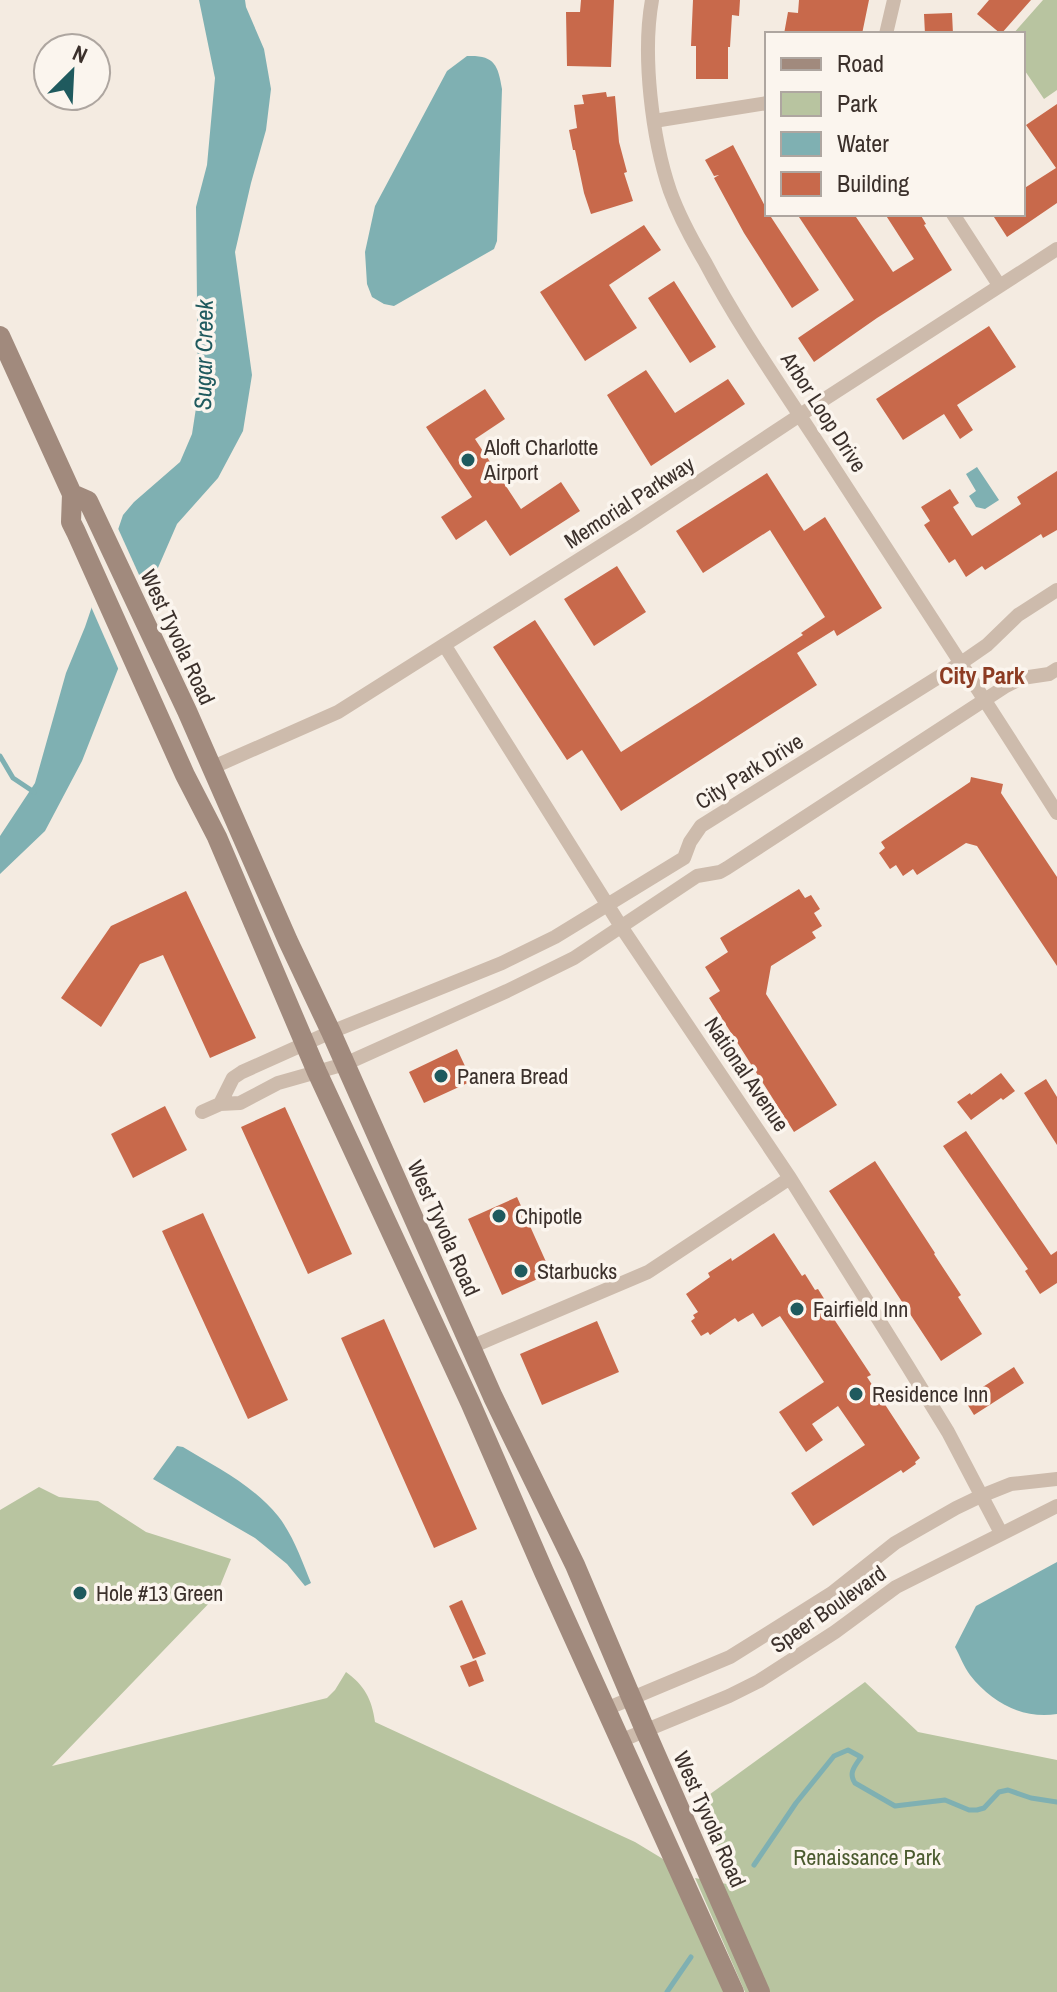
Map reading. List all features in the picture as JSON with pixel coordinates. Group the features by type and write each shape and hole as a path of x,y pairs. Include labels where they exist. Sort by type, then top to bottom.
{"main road":[{"name":"West Tyvola Road","path":"2,345 163,661 471,1347 575,1565 760,1992"},
{"name":"West Tyvola Road","path":"80,498 71,522 185,775 217,837 317,1072 470,1402 734,1992"}],"street":[{"name":"Arbor Loop Drive","path":"652,0 649,20 650,84 659,153 671,193 693,242 726,300 1057,813"},
{"path":"886,32 894,0"},
{"path":"654,121 765,103"},
{"path":"954,216 999,285"},
{"name":"Memorial Parkway","path":"211,768 338,712 634,525 1057,249"},
{"name":"City Park Drive","path":"220,1104 233,1078 331,1032 502,963 555,937 684,858 701,826 961,663 987,645 1018,615 1057,590"},
{"name":"National Avenue","path":"445,646 622,928 790,1178 948,1432 1001,1533"},
{"path":"202,1112 220,1104 240,1103 278,1083 345,1064 574,958 697,876 727,868 985,700 1022,678 1049,674 1057,669"},
{"path":"471,1347 648,1272 790,1178"},
{"path":"606,1709 730,1657 832,1593 895,1543 981,1496 1011,1484 1057,1479"},
{"name":"Speer Boulevard","path":"620,1741 759,1681 835,1632 896,1587 1057,1506"}],"green space":[{"path":"1043,0 1057,0 1057,90 1044,99 1025,71 1025,32 1015,32"},
{"path":"39,1487 59,1497 98,1501 146,1532 231,1559 216,1596 52,1766 327,1698 346,1672 366,1693 375,1722 635,1842 691,1876 742,1992 0,1992 0,1510"},
{"name":"Renaissance Park","path":"865,1682 918,1732 1057,1760 1057,1992 745,1992 695,1878 732,1885 695,1805"}],"water":[{"name":"Sugar Creek","path":"199,0 245,0 264,49 271,89 266,130 235,252 252,375 243,431 218,478 177,524 82,761 45,831 0,874 0,836 35,783 66,673 123,515 180,462 192,434 198,395 196,207 207,165 215,78"},
{"path":"467,56 489,59 499,73 502,89 497,241 494,249 394,306 384,304 372,297 367,284 365,252 375,206 447,71"},
{"path":"977,467 999,500 985,509 976,507 969,496 976,491 966,474"},
{"path":"177,1446 234,1477 268,1505 288,1531 311,1583 305,1586 287,1564 255,1538 153,1479"},
{"path":"1057,1562 1057,1714 1032,1714 1009,1707 988,1694 970,1675 955,1647 976,1606"}],"pier":[{"path":"116,524 150,599 121,675 89,602"}],"building":[{"path":"581,0 614,0 611,67 567,66 566,12 580,12"},
{"path":"693,0 740,0 739,16 732,15 728,79 696,79 696,46 691,46"},
{"path":"799,0 869,0 862,32 784,32 788,12 798,13"},
{"path":"989,0 1031,0 1003,32 977,14"},
{"path":"952,13 953,32 925,32 924,14"},
{"path":"606,92 607,97 615,96 619,142 627,172 624,173 633,201 591,214 569,130 577,128 574,105 584,104 582,95"},
{"path":"1057,104 1057,203 1007,237 993,216 1025,216 1025,188 1056,168 1026,125"},
{"path":"733,145 765,206 765,216 770,216 819,290 792,308 744,233 714,178 719,175 714,176 705,160"},
{"path":"798,216 855,216 893,272 914,259 886,216 921,216 952,270 814,362 798,338 854,300"},
{"path":"644,225 661,250 609,285 637,328 585,361 540,292"},
{"path":"674,281 716,347 690,363 648,298"},
{"path":"989,326 1016,367 957,405 973,430 960,439 944,414 903,440 876,399"},
{"path":"646,370 675,413 728,379 745,404 651,466 607,395"},
{"name":"Aloft Charlotte Airport","path":"485,389 505,419 475,439 521,509 561,482 580,511 510,556 486,520 456,540 441,517 472,497 426,427"},
{"path":"1057,471 1057,530 1043,538 1041,534 985,570 982,566 966,577 955,559 949,563 924,525 930,521 921,507 950,489 959,503 953,507 972,536 1021,504 1017,497"},
{"path":"767,473 804,531 825,517 882,608 837,636 834,630 797,653 817,685 621,811 582,750 567,760 493,647 535,620 621,752 700,702 803,635 801,633 825,617 770,530 703,573 676,531"},
{"path":"617,566 646,612 594,646 564,599"},
{"path":"971,777 1003,784 1001,793 1057,877 1057,966 977,846 966,843 917,875 913,869 903,876 896,865 890,869 879,853 885,848 881,842 970,782"},
{"path":"799,889 805,898 811,895 820,909 814,913 822,926 812,932 816,938 771,966 766,994 837,1105 794,1132 709,998 720,991 705,967 728,952 720,938"},
{"path":"186,891 256,1038 210,1058 163,955 140,964 101,1027 61,998 111,926"},
{"name":"Panera Bread","path":"457,1049 472,1081 424,1103 409,1072"},
{"path":"1001,1073 1015,1091 971,1120 957,1102"},
{"path":"1046,1079 1057,1097 1057,1145 1024,1093"},
{"path":"165,1106 187,1150 133,1178 111,1134"},
{"path":"285,1107 352,1254 308,1274 241,1127"},
{"path":"966,1131 1051,1255 1057,1251 1057,1283 1040,1294 1025,1271 1028,1269 943,1146"},
{"path":"875,1161 961,1295 958,1297 982,1334 941,1361 829,1191"},
{"path":"517,1197 551,1273 502,1295 468,1219"},
{"path":"203,1213 288,1400 248,1419 162,1231"},
{"path":"774,1233 802,1276 805,1274 815,1290 818,1289 828,1305 826,1307 871,1375 867,1377 920,1458 903,1473 901,1470 813,1526 791,1493 865,1445 838,1406 812,1424 823,1440 806,1452 779,1412 824,1382 780,1316 762,1327 753,1313 738,1322 735,1318 710,1335 708,1332 701,1336 691,1321 698,1312 686,1294 710,1277 708,1273"},
{"path":"384,1319 477,1529 434,1548 341,1338"},
{"path":"597,1321 619,1372 542,1405 520,1354"},
{"path":"1014,1367 1024,1383 974,1415 964,1399"},
{"path":"462,1600 486,1654 473,1659 449,1606"},
{"path":"476,1660 484,1681 469,1687 460,1666"}],"waterway":[{"path":"0,756 13,778 34,792"},
{"path":"754,1865 796,1803 834,1756 848,1750 861,1757 852,1773 855,1783 895,1806 945,1800 977,1810 984,1808 999,1792 1008,1790 1057,1802"},
{"path":"667,1992 691,1957"}],"place":[{"name":"Aloft Charlotte Airport","path":"468,460"},
{"name":"Panera Bread","path":"441,1076"},
{"name":"Chipotle","path":"499,1216"},
{"name":"Starbucks","path":"521,1271"},
{"name":"Fairfield Inn","path":"797,1309"},
{"name":"Residence Inn","path":"856,1394"},
{"name":"Hole #13 Green","path":"80,1593"}],"district":[{"name":"City Park","path":"982,676"}]}
